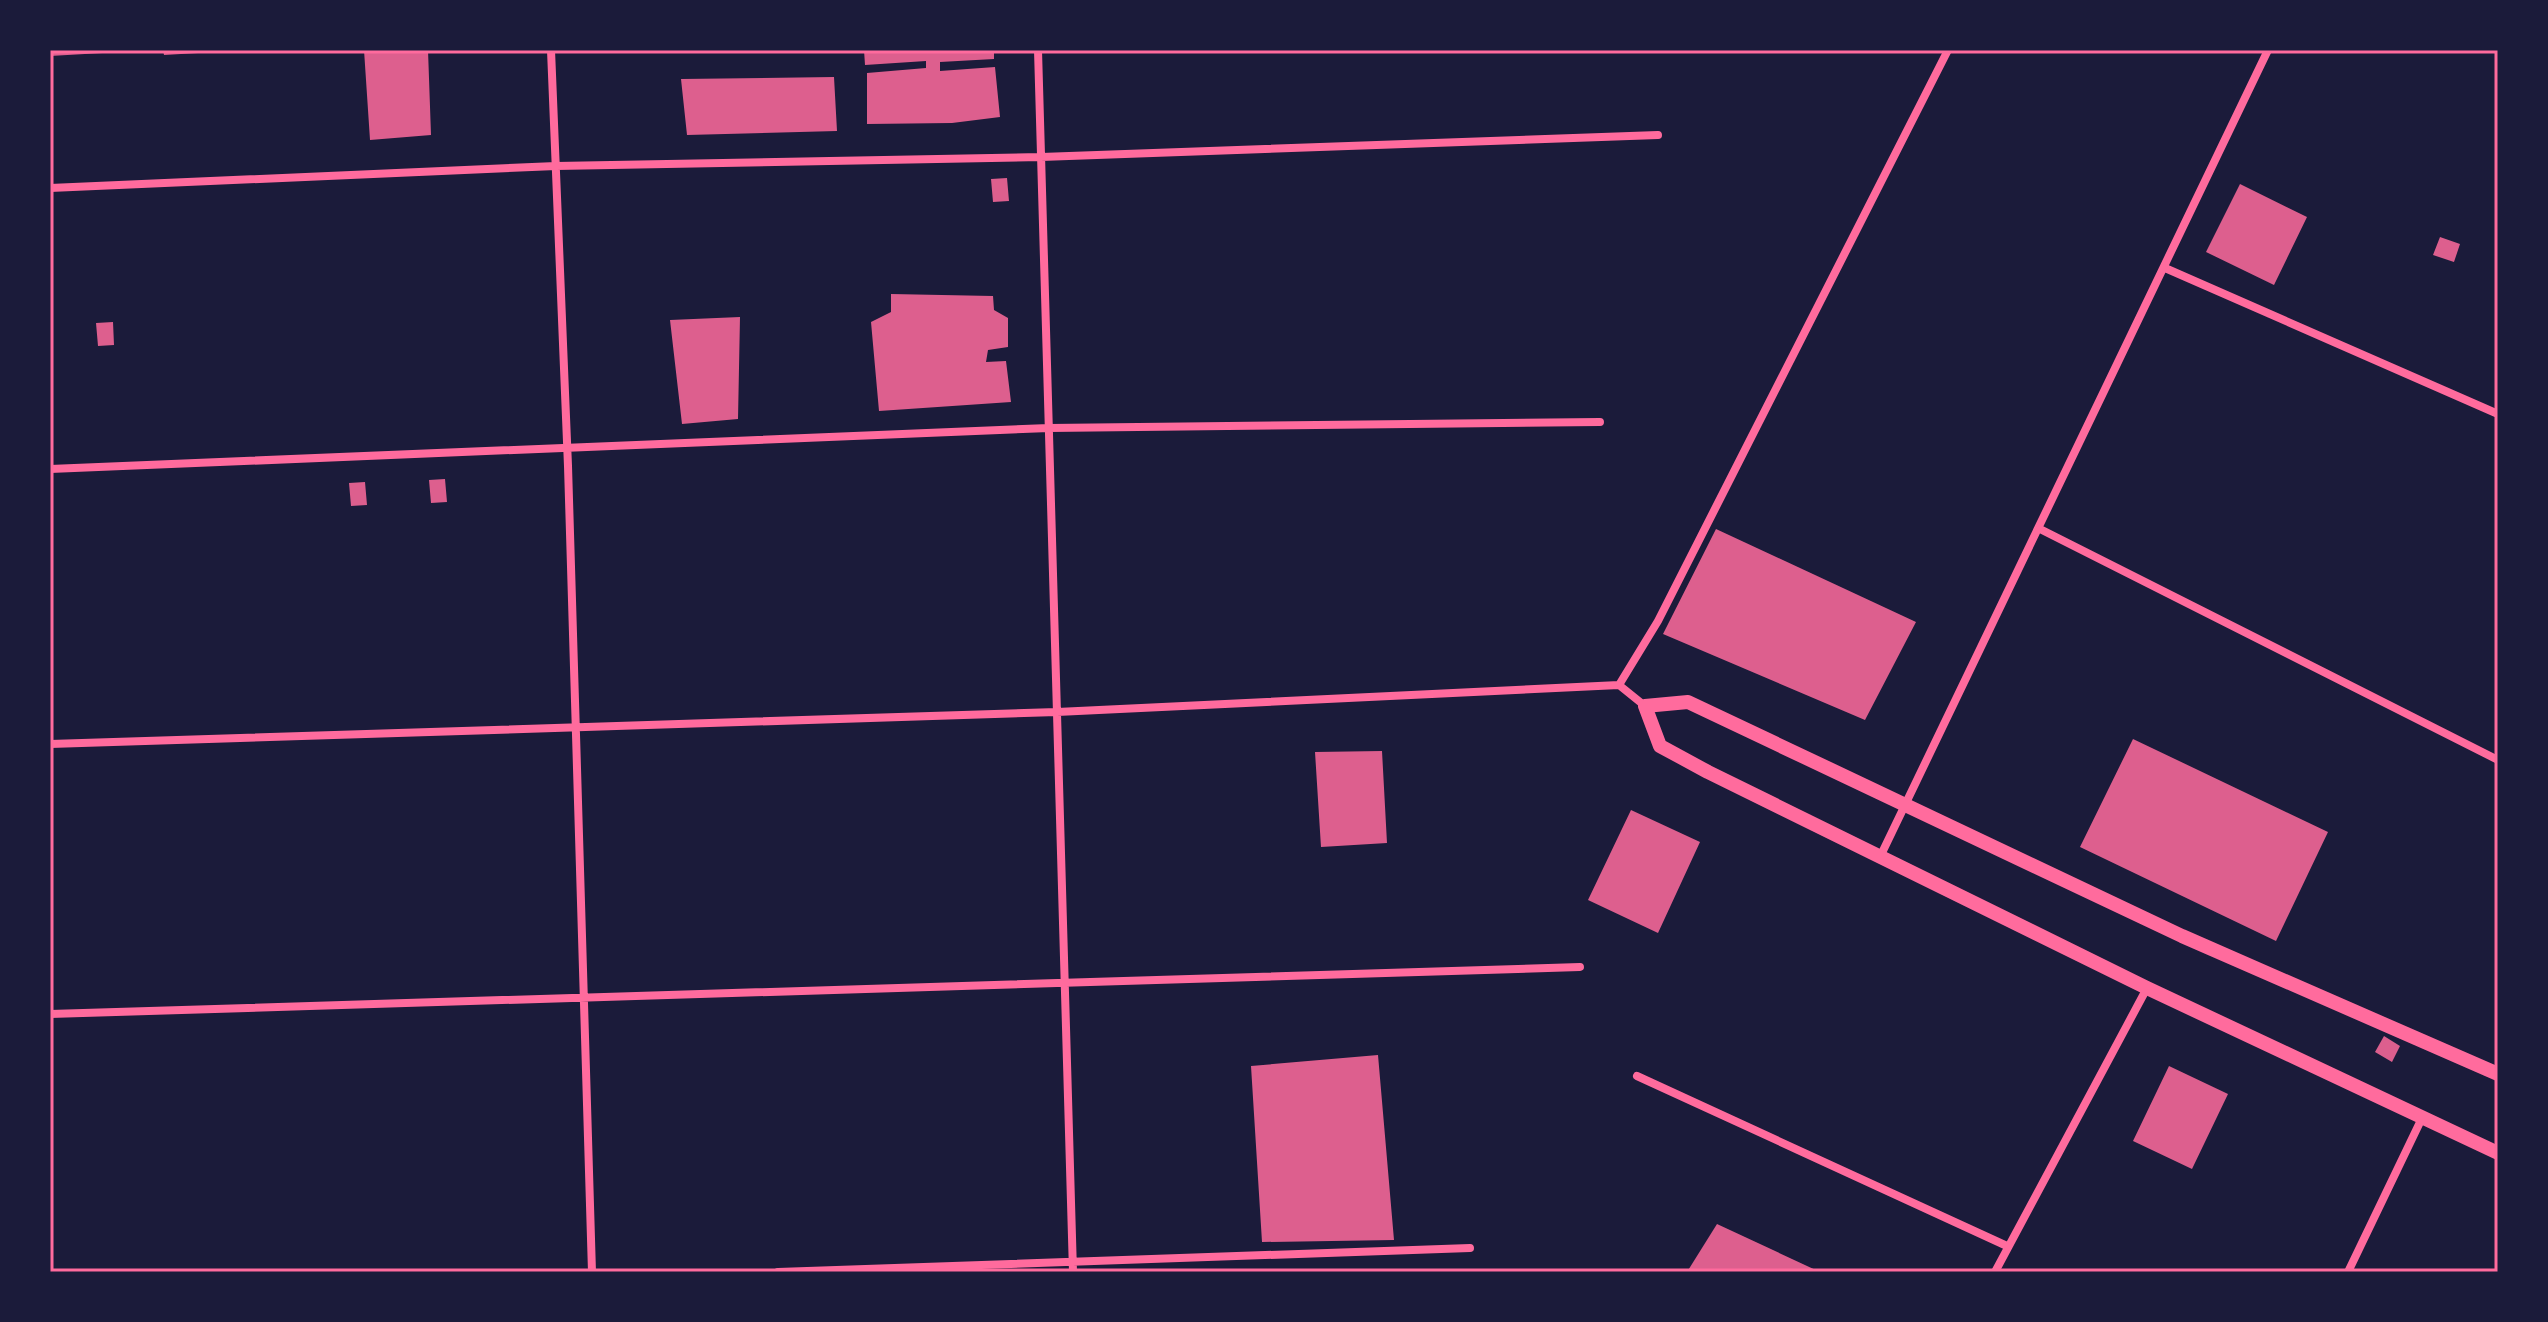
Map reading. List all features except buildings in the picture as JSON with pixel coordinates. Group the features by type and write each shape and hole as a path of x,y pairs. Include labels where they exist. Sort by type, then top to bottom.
{"street":[{"path":"551,50 567,450 592,1272"},
{"path":"1038,50 1073,1267"},
{"path":"1619,685 1658,621 1948,50"},
{"path":"1880,857 2268,50"},
{"path":"50,188 556,166 1041,157 1658,135"},
{"path":"2165,268 2498,414"},
{"path":"50,469 1049,428 1600,422"},
{"path":"2040,529 2498,760"},
{"path":"50,744 1057,712 1619,685 1645,706 1660,746 2147,988 2498,1153"},
{"path":"1645,706 1688,702 1907,803 2182,936 2498,1074"},
{"path":"50,1014 1580,967"},
{"path":"1995,1272 2147,988"},
{"path":"1637,1076 2007,1246"},
{"path":"2348,1272 2422,1118"},
{"path":"778,1272 1073,1267 1470,1248"}]}
